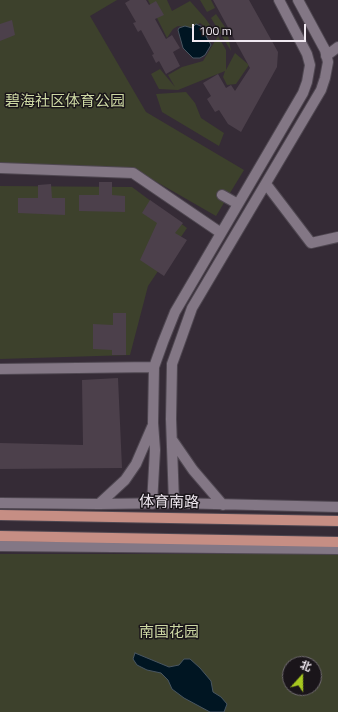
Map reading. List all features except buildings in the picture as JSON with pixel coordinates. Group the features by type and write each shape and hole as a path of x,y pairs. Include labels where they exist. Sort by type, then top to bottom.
{"main road":[{"name":"体育南路","path":"0,515 338,521"},
{"path":"0,536 338,542"}],"street":[{"path":"152,504 155,450 154,368 175,312 303,93 307,82 310,65 307,54 279,0"},
{"path":"174,503 172,364 192,308 321,90 328,62 298,0"},
{"path":"326,56 338,47"},
{"path":"0,168 133,173 221,233"},
{"path":"266,184 311,243 338,237"},
{"path":"222,195 238,204"},
{"path":"0,369 154,368"},
{"path":"100,504 124,480 136,464 154,423"},
{"path":"173,440 193,470 223,506"},
{"path":"0,503 174,503 223,506 338,507"},
{"path":"0,546 338,550"}],"green space":[{"name":"碧海社区体育公园","path":"0,0 117,0 90,16 146,112 244,170 216,216 136,170 0,164"},
{"path":"148,0 167,0 172,11 190,1 218,36 200,23 192,28 178,26 173,29 167,38"},
{"path":"200,0 211,0 215,8 207,12"},
{"path":"216,14 227,30 231,51 211,18"},
{"path":"218,36 226,50 226,70 235,53 249,65 236,84 227,85 223,77 225,71 178,90 159,89 151,74 160,69 175,87 168,75 182,67 203,61"},
{"path":"186,92 195,103 201,118 224,133 219,146 162,112 156,94"},
{"path":"0,186 132,187 187,228 148,286 130,355 0,359"},
{"name":"南国花园","path":"0,554 338,554 338,712 0,712"}],"water":[{"path":"196,24 207,29 206,36 211,45 205,55 200,58 193,58 183,48 178,30 179,28 185,26 192,28"},
{"path":"135,653 169,667 179,665 184,659 190,659 211,681 213,692 221,697 227,704 224,712 210,712 184,698 172,689 168,680 161,673 147,670 137,665 133,659"}]}
